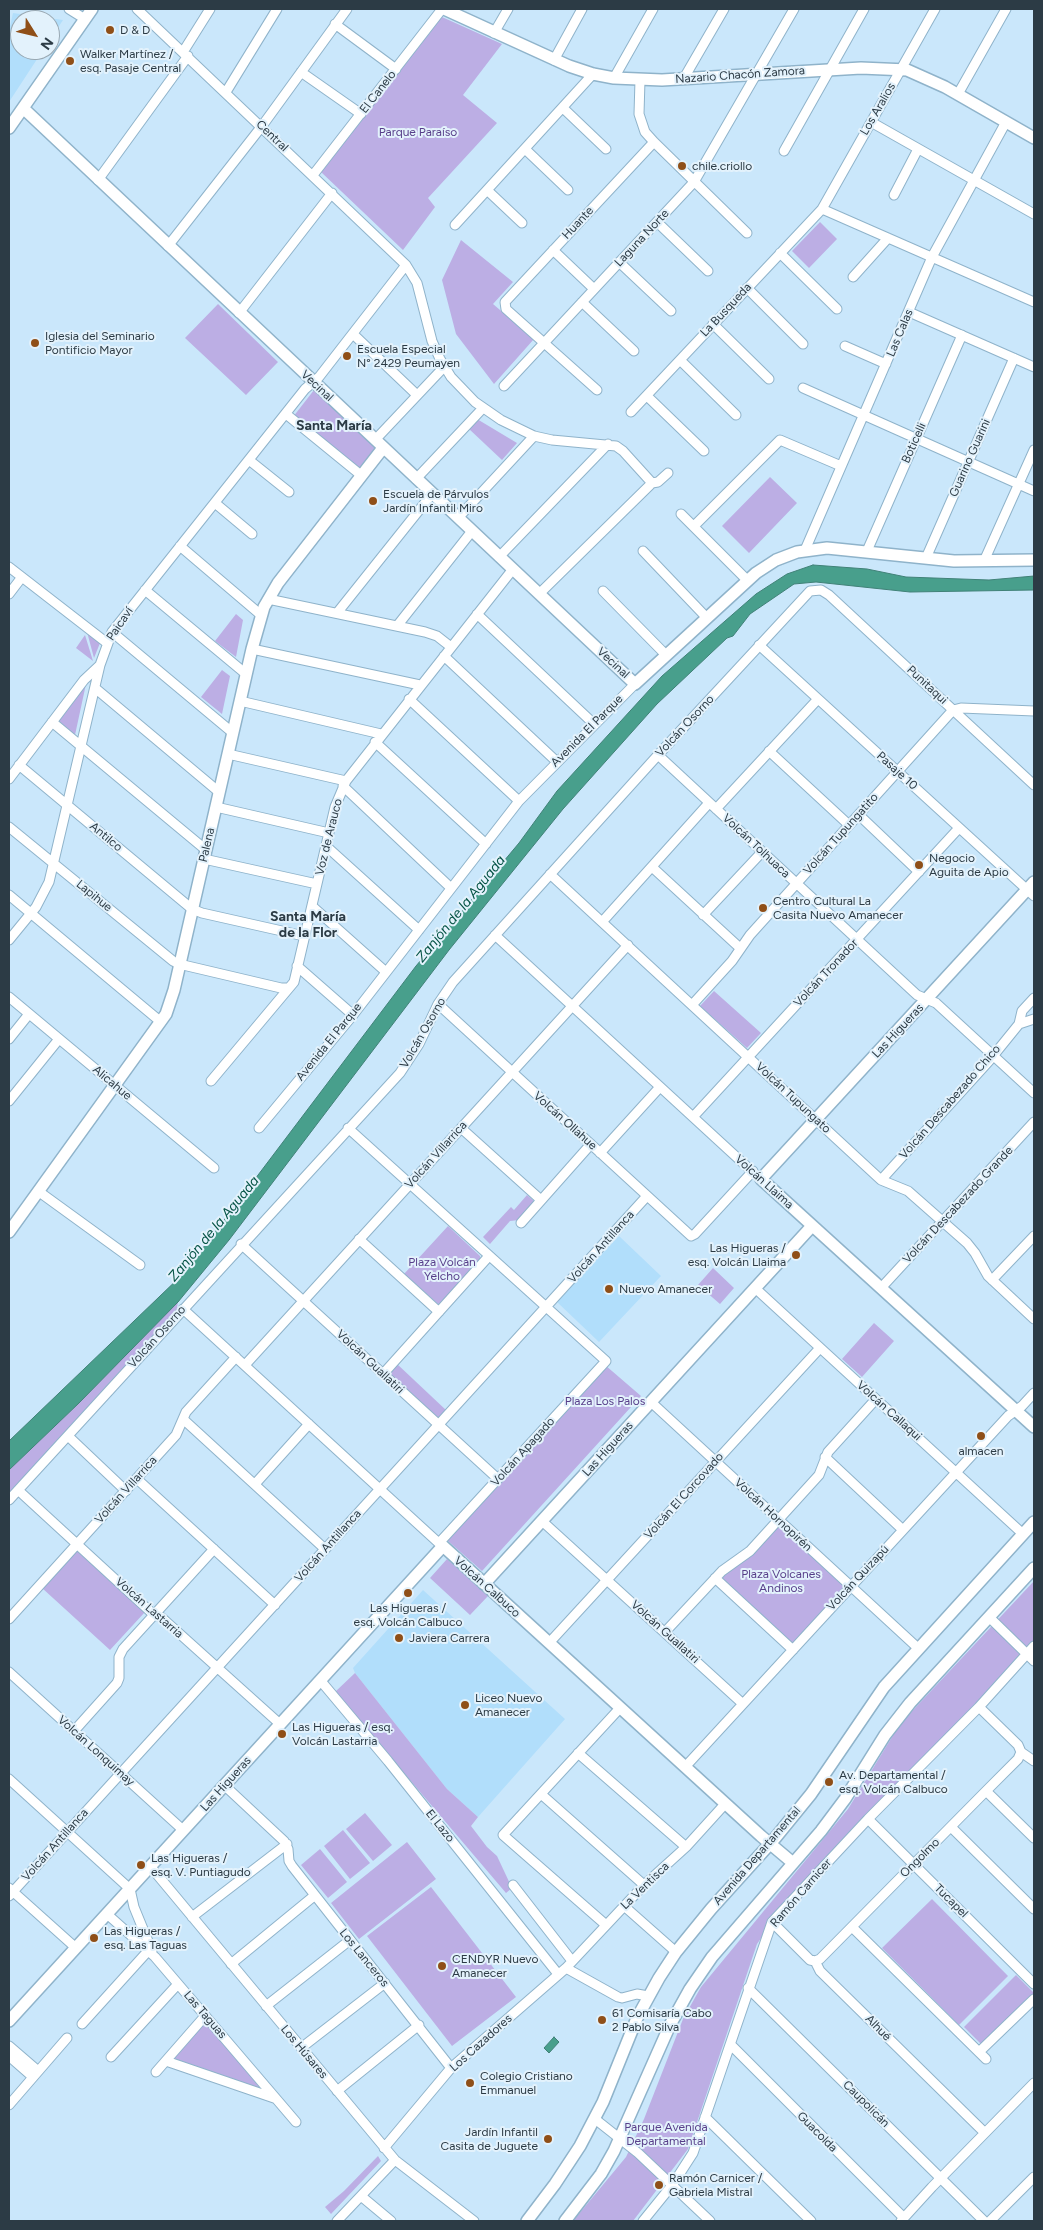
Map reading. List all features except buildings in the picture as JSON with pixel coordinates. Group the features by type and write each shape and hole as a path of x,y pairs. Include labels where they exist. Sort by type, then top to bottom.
{"street":[{"path":"69,9 85,19"},
{"path":"9,128 92,9"},
{"name":"Central","path":"137,9 406,265 417,283 432,340 444,367 459,386 483,408 510,426 534,436 552,440 608,444"},
{"path":"98,180 185,54 210,9"},
{"path":"226,92 277,9"},
{"path":"168,246 262,126 347,9"},
{"name":"Nazario Chacón Zamora","path":"443,9 554,60 593,74 614,78 640,80 830,69 901,69 922,75 1034,138"},
{"name":"El Canelo","path":"313,175 443,9"},
{"path":"494,33 508,9"},
{"path":"554,60 582,9"},
{"path":"614,78 653,9"},
{"path":"684,78 724,9"},
{"name":"Laguna Norte","path":"504,386 694,182 794,9"},
{"path":"784,151 864,9"},
{"name":"Los Aralios","path":"822,209 935,9"},
{"path":"958,94 1006,9"},
{"path":"336,24 396,69"},
{"path":"300,72 360,114"},
{"path":"455,225 593,74"},
{"path":"640,80 640,120 645,132 747,234"},
{"name":"Vecinal","path":"23,108 635,684"},
{"path":"563,108 606,149"},
{"path":"871,122 1034,214"},
{"name":"Las Calas","path":"805,550 932,257 1006,122"},
{"name":"Huante","path":"544,342 506,309 504,305 506,300 654,142"},
{"path":"524,149 568,190"},
{"path":"894,195 918,149"},
{"path":"487,190 522,223"},
{"path":"239,313 332,194"},
{"path":"822,209 1034,302"},
{"name":"La Busqueda","path":"631,412 822,209"},
{"path":"657,222 708,270"},
{"path":"853,277 888,238"},
{"path":"553,250 594,289"},
{"path":"780,253 837,309"},
{"path":"619,262 671,311"},
{"name":"Paicaví","path":"9,940 31,914 45,891 54,864 100,665 112,632 286,414 353,334 406,265"},
{"path":"747,288 803,344"},
{"path":"582,302 634,351"},
{"path":"909,312 1034,367"},
{"path":"713,324 770,379"},
{"path":"353,334 417,395"},
{"name":"Boticelli","path":"867,551 962,335"},
{"path":"544,342 597,390"},
{"path":"845,346 886,364"},
{"name":"Guarino Guarini","path":"926,558 1014,358"},
{"path":"680,360 736,415"},
{"path":"379,444 417,395 444,367"},
{"path":"803,388 1034,491"},
{"path":"646,396 704,451"},
{"path":"416,479 483,408"},
{"path":"286,414 362,476"},
{"path":"458,518 534,436"},
{"path":"694,526 780,440 841,466"},
{"name":"Palena","path":"9,1232 161,1022 170,1005 261,615 268,598 362,476 379,444"},
{"path":"499,557 608,444 623,451 652,483"},
{"path":"984,561 1034,450"},
{"path":"249,460 289,492"},
{"path":"539,594 652,483 658,482 668,473"},
{"path":"337,613 432,494"},
{"path":"215,503 252,534"},
{"path":"681,514 746,580"},
{"path":"397,626 472,531"},
{"path":"180,546 261,615"},
{"name":"Avenida El Parque","path":"259,1128 353,1014 520,800 665,654 746,580 776,560 805,550 819,548 926,558 984,561 1034,560"},
{"path":"643,551 706,617"},
{"path":"9,567 107,643"},
{"name":"Voz de Arauco","path":"212,1081 294,982 335,807 345,783 381,734 512,569"},
{"path":"9,594 22,577"},
{"name":"Volcán Osorno","path":"9,1500 400,1073 418,1044 438,1004 453,982 807,593 817,589"},
{"name":"Punitaqui","path":"817,589 828,595 1034,785"},
{"path":"145,590 246,674"},
{"path":"603,590 665,654"},
{"path":"268,598 432,634 451,647"},
{"path":"477,614 594,724"},
{"path":"112,632 233,733"},
{"name":"Pasaje 10","path":"759,645 960,828 1032,889"},
{"path":"252,649 420,685"},
{"path":"444,656 556,762"},
{"path":"9,779 84,680 100,665"},
{"path":"95,688 219,792"},
{"path":"409,699 520,800"},
{"path":"602,922 652,867 769,751 818,699"},
{"path":"240,701 381,734"},
{"path":"954,710 961,708 1034,711"},
{"name":"Volcán Tupungatito","path":"692,1005 796,883 954,710"},
{"path":"52,722 205,854 317,884"},
{"path":"375,742 486,844"},
{"path":"769,751 849,825"},
{"path":"228,754 345,783 452,888"},
{"name":"Volcán Tolhuaca","path":"658,755 917,995 936,1003 1034,1093"},
{"name":"Antilco","path":"19,765 192,909"},
{"path":"216,807 329,833"},
{"path":"859,815 920,872"},
{"name":"Lapihue","path":"9,827 169,958 179,964"},
{"name":"Volcán Tronador","path":"693,1117 960,828"},
{"path":"326,846 419,930"},
{"path":"704,914 762,852"},
{"path":"652,867 740,948"},
{"name":"Volcán Tupungato","path":"550,874 881,1180 908,1191 943,1222 971,1248 992,1280 1034,1319"},
{"name":"Las Higueras","path":"757,1175 816,1119 1032,889"},
{"path":"9,895 161,1022"},
{"path":"312,906 386,972"},
{"path":"192,909 202,913 304,936"},
{"name":"Volcán Llaima","path":"495,935 1034,1427"},
{"name":"Volcán Villarrica","path":"245,1365 628,945"},
{"path":"179,964 281,988 288,988"},
{"path":"297,966 353,1014"},
{"name":"Alicahue","path":"9,998 214,1168"},
{"name":"Volcán Descabezado Chico","path":"881,1180 993,1055 1019,1024 1022,1011 1034,998"},
{"name":"Volcán Ollahue","path":"438,1004 692,1236 757,1175"},
{"path":"9,1039 29,1014"},
{"path":"1019,1024 1034,1019"},
{"path":"9,1101 59,1039"},
{"path":"600,1153 660,1087"},
{"name":"Volcán Descabezado Grande","path":"881,1288 1034,1122"},
{"path":"348,1128 546,1306"},
{"path":"461,1128 541,1200"},
{"path":"521,1223 591,1144"},
{"path":"38,1191 140,1265"},
{"name":"Volcán Antillanca","path":"10,1892 121,1773 647,1196"},
{"name":"Las Higueras","path":"484,1584 812,1226"},
{"path":"992,1280 1034,1236"},
{"path":"360,1239 439,1312"},
{"name":"Volcán Guallatiri","path":"242,1244 498,1479"},
{"path":"383,1374 489,1256"},
{"name":"Volcán Callaqui","path":"755,1288 1023,1534"},
{"name":"Volcán Apagado","path":"441,1545 498,1479 606,1361 546,1306"},
{"name":"Volcán Calbuco","path":"183,1309 725,1804 793,1863"},
{"name":"Volcán El Corcovado","path":"549,1643 820,1348"},
{"name":"Volcán Villarrica","path":"9,1619 178,1433 188,1410 236,1357"},
{"name":"Volcán Quizapú","path":"685,1767 1008,1416 1034,1393"},
{"path":"664,1632 715,1578 750,1551 819,1475 825,1457 876,1399"},
{"name":"Volcán Hornopirén","path":"650,1402 919,1649"},
{"path":"183,1419 325,1549"},
{"path":"255,1484 309,1424"},
{"path":"68,1436 126,1490"},
{"path":"825,1457 903,1530"},
{"path":"137,1479 274,1604"},
{"name":"Volcán Lastarria","path":"18,1490 153,1614 161,1617 280,1724"},
{"name":"Volcán Guallatiri","path":"542,1521 743,1704"},
{"name":"Avenida Departamental","path":"527,2221 570,2163 595,2119 637,2018 648,1996 676,1952 811,1794 884,1688 1034,1522"},
{"name":"Las Higueras","path":"9,2022 441,1545"},
{"path":"74,1731 117,1684 121,1651 214,1549"},
{"path":"565,2221 601,2174 620,2137 659,2046 690,1989 727,1938 833,1816 899,1717 1034,1568"},
{"path":"715,1578 793,1650"},
{"path":"989,1617 1031,1657"},
{"name":"Ramón Carnicer","path":"644,2221 673,2184 693,2154 772,1922 868,1819 1031,1657 1034,1646"},
{"name":"Volcán Lonquimay","path":"9,1672 183,1830"},
{"name":"El Lazo","path":"320,1680 565,1968 618,1997 622,1998 637,1994 648,1996"},
{"path":"979,1707 1018,1745 1021,1752 1034,1761"},
{"path":"606,1925 503,1835 620,1708"},
{"name":"Ongolmo","path":"815,1961 820,1959 951,1827 1018,1759 1021,1752"},
{"path":"578,1753 686,1847"},
{"path":"9,1779 130,1889 152,1954 82,2024"},
{"path":"192,1917 286,1844 224,1785"},
{"path":"986,1791 1034,1838"},
{"path":"540,1794 644,1885"},
{"name":"La Ventisca","path":"565,1968 644,1885 686,1847 725,1804"},
{"name":"Tucapel","path":"868,1819 1034,1984"},
{"path":"951,1827 1034,1910"},
{"name":"Los Lanceros","path":"286,1844 289,1861 314,1896 451,2068"},
{"name":"Los Húsares","path":"150,1866 384,2148 395,2160 474,2221"},
{"path":"513,1885 565,1968"},
{"path":"10,1892 76,1948"},
{"path":"231,1964 314,1896"},
{"path":"624,1906 676,1952"},
{"name":"Las Taguas","path":"107,1914 152,1954 296,2122"},
{"name":"Alhué","path":"772,1922 810,1960 815,1961 818,1969 985,2133"},
{"path":"852,1926 982,2055 1034,1999"},
{"path":"266,2006 350,1940"},
{"name":"Los Cazadores","path":"384,2148 451,2068 565,1968"},
{"path":"302,2048 385,1983"},
{"path":"110,2057 178,1984"},
{"name":"Caupolicán","path":"748,1988 984,2221"},
{"path":"156,2072 205,2016"},
{"path":"337,2091 418,2025"},
{"path":"9,2105 66,2038"},
{"name":"Guacolda","path":"731,2045 902,2220"},
{"path":"9,2046 36,2074"},
{"path":"9,2056 36,2074"},
{"path":"166,2060 276,2098"},
{"path":"902,2220 1034,2083"},
{"path":"706,2117 811,2221"},
{"path":"595,2119 620,2137 673,2184 710,2221"},
{"path":"337,2221 395,2160"},
{"path":"990,2221 1034,2176"},
{"path":"361,2196 391,2221"}],"shaded area":[{"path":"10,26 10,60 36,60 9,102"},
{"path":"813,565 867,569 906,577 989,580 1034,576 1034,590 910,592 816,582 794,584 750,614 733,636 727,638 657,704 563,809 449,950 229,1240 178,1302 79,1403 9,1470 9,1441 184,1273 416,966 519,843 557,791 662,676 756,594 787,574"},
{"name":"Nuevo Amanecer","path":"619,1236 661,1276 599,1342 557,1302"},
{"name":"Liceo Nuevo Amanecer","path":"423,1590 565,1719 478,1817 447,1789 353,1668"},
{"path":"554,2037 559,2042 549,2053 544,2048"}],"green space":[{"name":"Parque Paraíso","path":"442,17 502,44 463,95 497,123 428,198 435,207 403,250 321,172"},
{"path":"820,222 837,239 809,268 792,251"},
{"path":"461,240 513,282 493,304 534,339 494,384 456,334 442,280"},
{"path":"218,304 278,362 246,395 185,338"},
{"path":"314,390 376,447 359,469 293,417"},
{"path":"477,419 517,443 502,460 468,428"},
{"path":"770,477 797,503 749,553 722,526"},
{"path":"236,614 243,620 236,657 215,641"},
{"path":"87,632 100,643 94,658"},
{"path":"85,635 93,661 76,648"},
{"path":"222,670 230,676 222,714 201,697"},
{"path":"86,684 75,735 56,721"},
{"path":"714,991 761,1033 747,1048 700,1006"},
{"path":"527,1195 535,1202 519,1220 510,1221 490,1244 483,1237 511,1207 514,1210"},
{"name":"Plaza Volcán Yelcho","path":"448,1226 480,1256 480,1263 443,1303 438,1304 404,1274"},
{"path":"713,1268 734,1288 720,1304 698,1285"},
{"path":"178,1302 177,1307 180,1309 9,1493 9,1470 79,1403"},
{"path":"874,1323 894,1341 862,1377 842,1359"},
{"path":"396,1363 447,1411 438,1419 389,1375 390,1370"},
{"name":"Plaza Los Palos","path":"605,1365 641,1396 482,1571 447,1540"},
{"name":"Plaza Volcanes Andinos","path":"779,1525 848,1587 794,1645 719,1579 750,1555"},
{"path":"76,1550 145,1612 110,1650 42,1588"},
{"path":"447,1559 488,1596 470,1615 430,1578"},
{"name":"Parque Avenida Departamental","path":"1034,1581 1034,1642 973,1708 789,1898 757,1944 688,2149 633,2221 573,2221 626,2157 644,2119 683,2019 701,1987 848,1809 900,1724"},
{"path":"355,1673 447,1789 478,1817 471,1826 487,1847 497,1856 512,1888 506,1893 335,1692"},
{"path":"365,1813 392,1845 373,1861 346,1829"},
{"path":"343,1830 370,1863 350,1879 324,1846"},
{"path":"407,1842 436,1879 359,1939 331,1903"},
{"path":"320,1849 347,1882 328,1898 301,1865"},
{"name":"CENDYR Nuevo Amanecer","path":"431,1887 516,1997 452,2046 367,1936"},
{"path":"932,1899 1008,1976 959,2025 882,1948"},
{"path":"1016,1975 1034,1993 982,2045 964,2027"},
{"path":"206,2022 261,2089 173,2058"},
{"path":"378,2156 381,2161 331,2214 325,2207 344,2191"}],"place":[{"name":"D & D","path":"110,30"},
{"name":"Walker Martínez / esq. Pasaje Central","path":"70,61"},
{"name":"chile.criollo","path":"682,166"},
{"name":"Iglesia del Seminario Pontificio Mayor","path":"35,343"},
{"name":"Escuela Especial N° 2429 Peumayen","path":"347,356"},
{"name":"Escuela de Párvulos Jardín Infantil Miro","path":"373,501"},
{"name":"Negocio Aguita de Apio","path":"919,865"},
{"name":"Centro Cultural La Casita Nuevo Amanecer","path":"763,908"},
{"name":"Las Higueras / esq. Volcán Llaima","path":"796,1255"},
{"name":"Nuevo Amanecer","path":"609,1289"},
{"name":"almacen","path":"981,1436"},
{"name":"Las Higueras / esq. Volcán Calbuco","path":"408,1593"},
{"name":"Javiera Carrera","path":"399,1638"},
{"name":"Liceo Nuevo Amanecer","path":"465,1705"},
{"name":"Las Higueras / esq. Volcán Lastarria","path":"282,1734"},
{"name":"Av. Departamental / esq. Volcán Calbuco","path":"829,1782"},
{"name":"Las Higueras / esq. V. Puntiagudo","path":"141,1865"},
{"name":"Las Higueras / esq. Las Taguas","path":"94,1938"},
{"name":"CENDYR Nuevo Amanecer","path":"442,1966"},
{"name":"61 Comisaría Cabo 2 Pablo Silva","path":"602,2020"},
{"name":"Colegio Cristiano Emmanuel","path":"470,2083"},
{"name":"Jardín Infantil Casita de Juguete","path":"548,2139"},
{"name":"Ramón Carnicer / Gabriela Mistral","path":"659,2185"}],"district":[{"name":"Santa María","path":"334,426"},
{"name":"Santa María de la Flor","path":"308,926"}],"water label":[{"name":"Zanjón de la Aguada","path":"461,909"},
{"name":"Zanjón de la Aguada","path":"214,1229"}]}
